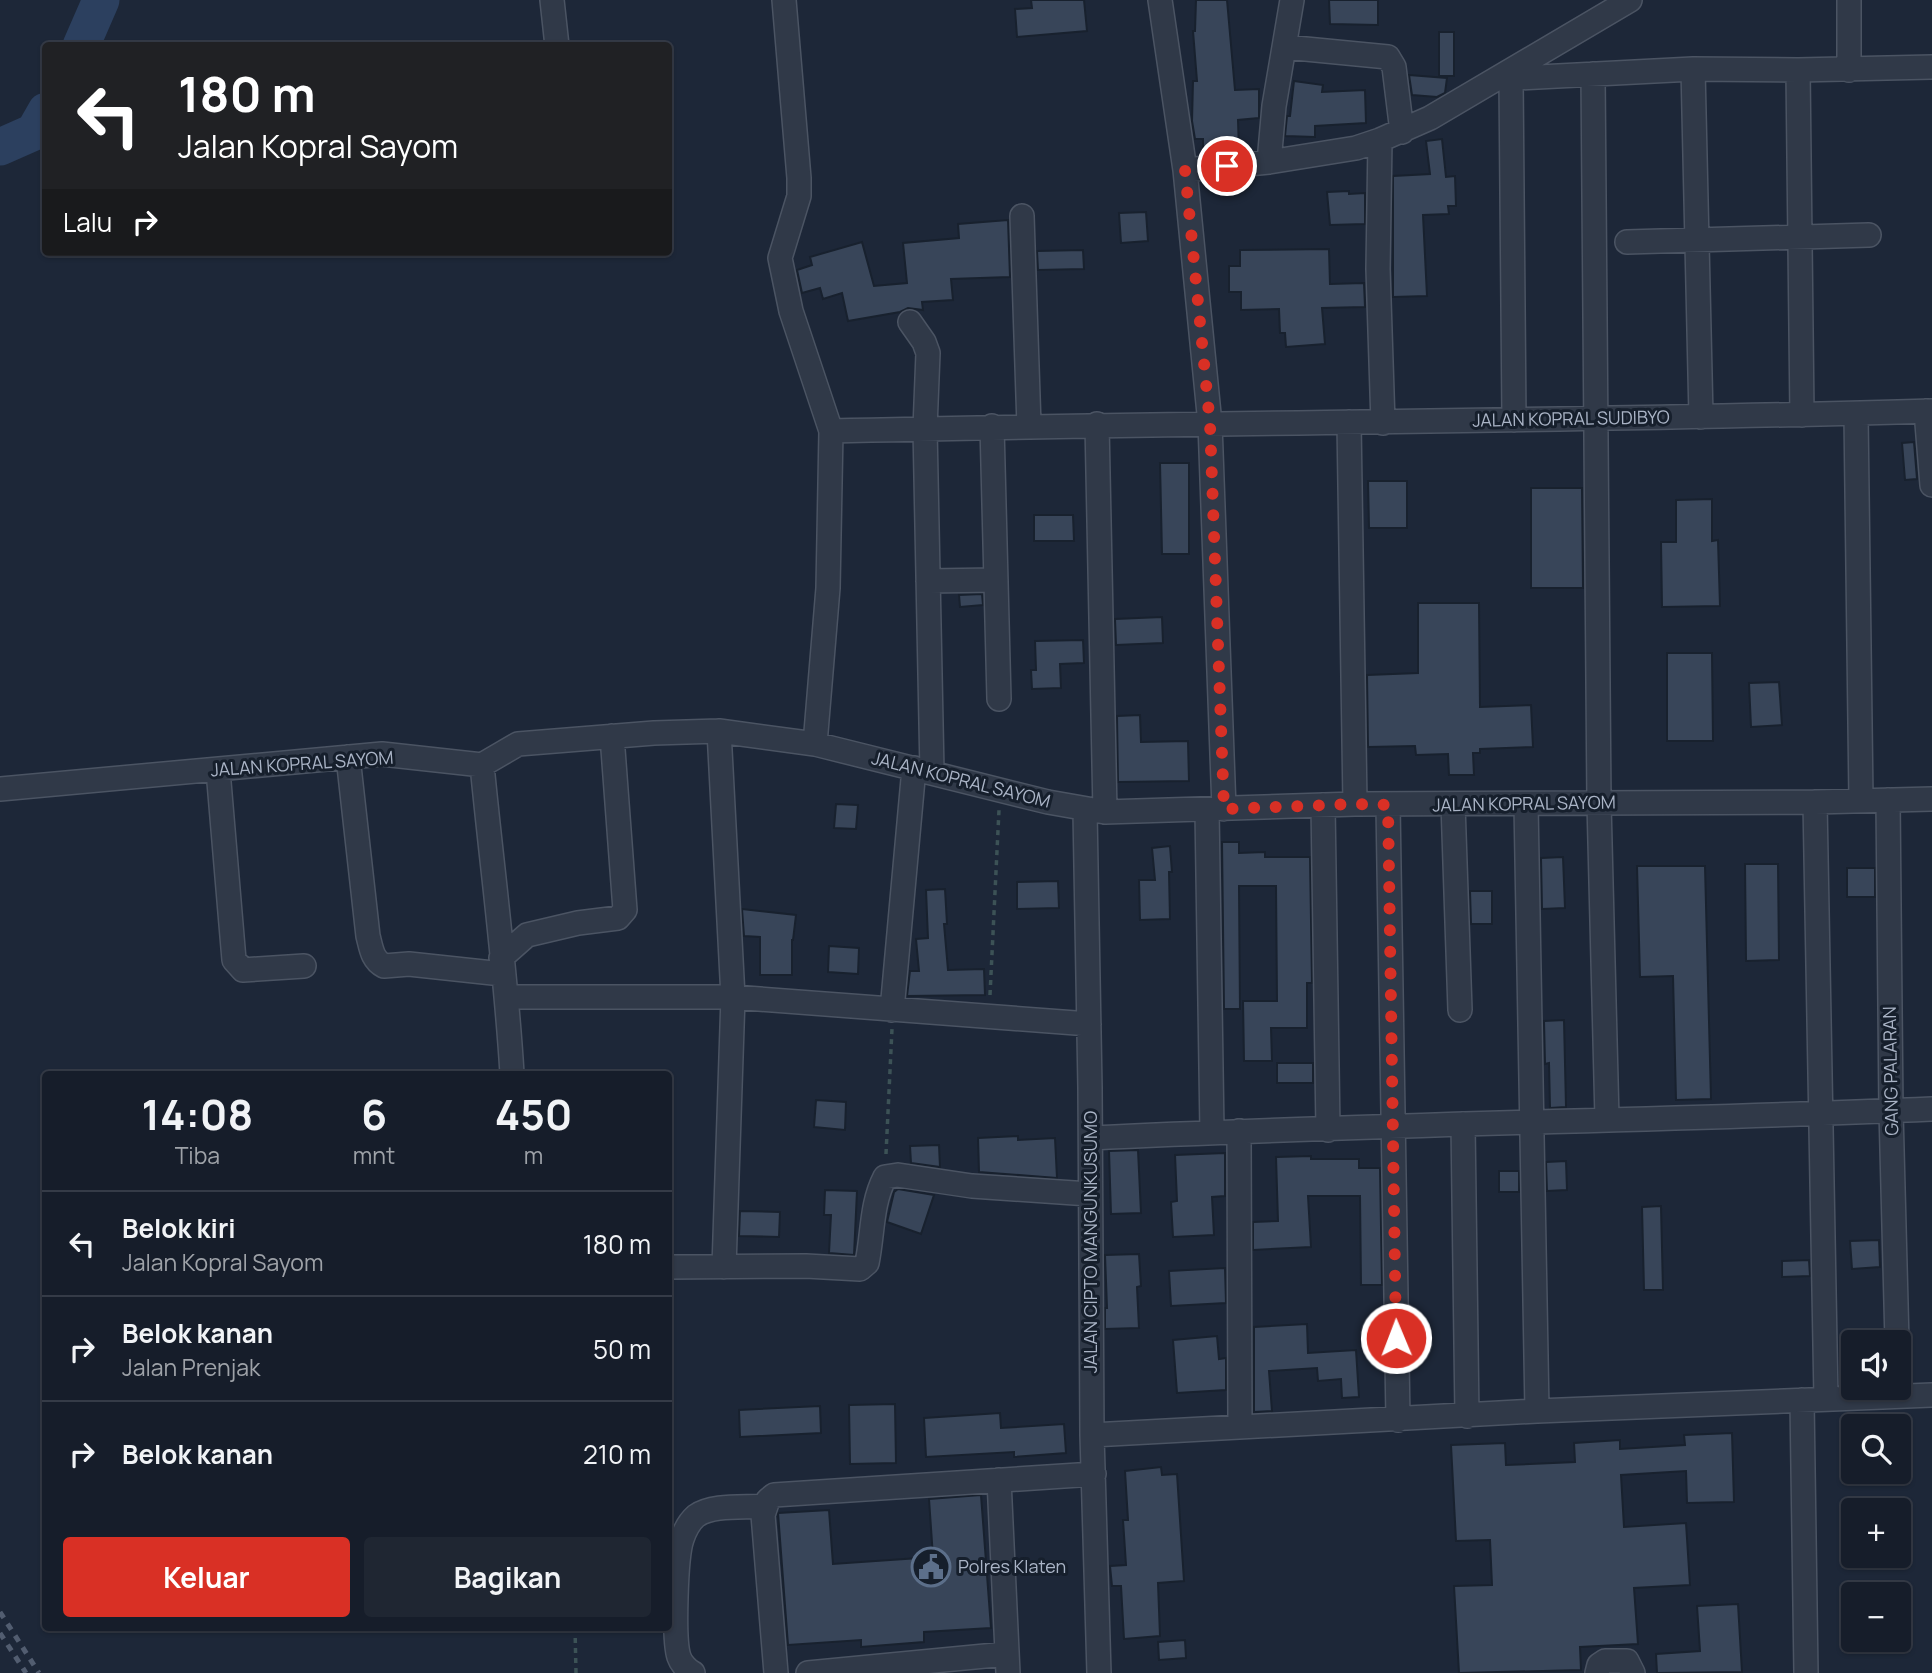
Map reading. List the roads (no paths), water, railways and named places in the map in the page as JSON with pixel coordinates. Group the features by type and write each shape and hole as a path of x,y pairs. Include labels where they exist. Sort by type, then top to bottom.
{"street":[{"path":"552,0 557,42"},
{"path":"784,0 799,196 780,257 791,312 831,431 828,588 815,744"},
{"path":"1160,0 1185,170 1210,424 1215,809 1212,1132"},
{"path":"1269,162 1274,106 1292,0"},
{"path":"1185,170 1269,162 1356,148 1402,132 1504,78 1630,0"},
{"path":"1849,0 1849,70"},
{"path":"1285,47 1388,57 1394,67 1402,132"},
{"path":"1504,78 1693,69 1849,70 1932,67"},
{"path":"1693,69 1701,417"},
{"path":"1798,70 1802,415"},
{"path":"1593,74 1599,803 1607,1119"},
{"path":"1504,78 1514,420"},
{"path":"1380,140 1378,270 1382,422"},
{"path":"1022,216 1029,426"},
{"path":"1626,242 1870,235"},
{"path":"892,1010 923,770 928,581 925,428 928,353 925,342 910,322"},
{"path":"1929,411 1932,485"},
{"name":"JALAN KOPRAL SUDIBYO","path":"831,431 1097,424 1596,419 1929,411"},
{"path":"1856,414 1861,800"},
{"path":"1349,422 1355,804"},
{"name":"JALAN CIPTO MANGUNKUSUMO","path":"1097,424 1089,1194 1099,1673"},
{"path":"992,426 999,699"},
{"path":"928,581 996,580"},
{"path":"719,730 733,998 724,1267"},
{"name":"JALAN KOPRAL SAYOM","path":"0,789 382,754 482,765 517,744 719,730 815,744 1095,811 1355,804 1932,799"},
{"path":"502,966 527,935 578,923 618,918 625,910 612,736"},
{"path":"348,757 368,936 371,950 377,960 384,966 502,966"},
{"path":"482,765 507,997 512,1071"},
{"path":"218,770 234,960 243,970 304,966"},
{"name":"GANG PALARAN","path":"1888,800 1897,1330"},
{"path":"1815,802 1826,1399"},
{"path":"1453,804 1460,1010"},
{"path":"1526,804 1537,1411"},
{"path":"1323,805 1328,1130"},
{"path":"1388,805 1398,1420"},
{"path":"507,997 733,998 1089,1024"},
{"path":"1091,1138 1532,1121 1819,1115 1932,1109"},
{"path":"1463,1124 1467,1416"},
{"path":"1239,1131 1240,1427"},
{"path":"672,1267 864,1267 868,1257 878,1191 885,1177 898,1175 972,1186 1089,1194"},
{"path":"1911,1394 1932,1395"},
{"path":"1092,1435 1841,1398"},
{"path":"1802,1401 1806,1673"},
{"path":"776,1673 763,1515 768,1500 774,1495 1094,1474"},
{"path":"808,1673 1007,1664 999,1480"},
{"path":"693,1673 688,1671 679,1657 675,1625 681,1541 684,1533 688,1524 699,1514 765,1506"},
{"path":"1597,1673 1599,1665 1605,1661 1627,1661 1633,1673"}],"waterway":[{"path":"83,42 101,0"},
{"path":"0,147 34,132 42,118"}],"railway":[{"path":"0,1612 39,1673"},
{"path":"0,1633 26,1673"}],"place":[{"name":"Polres Klaten","path":"931,1567"}]}
